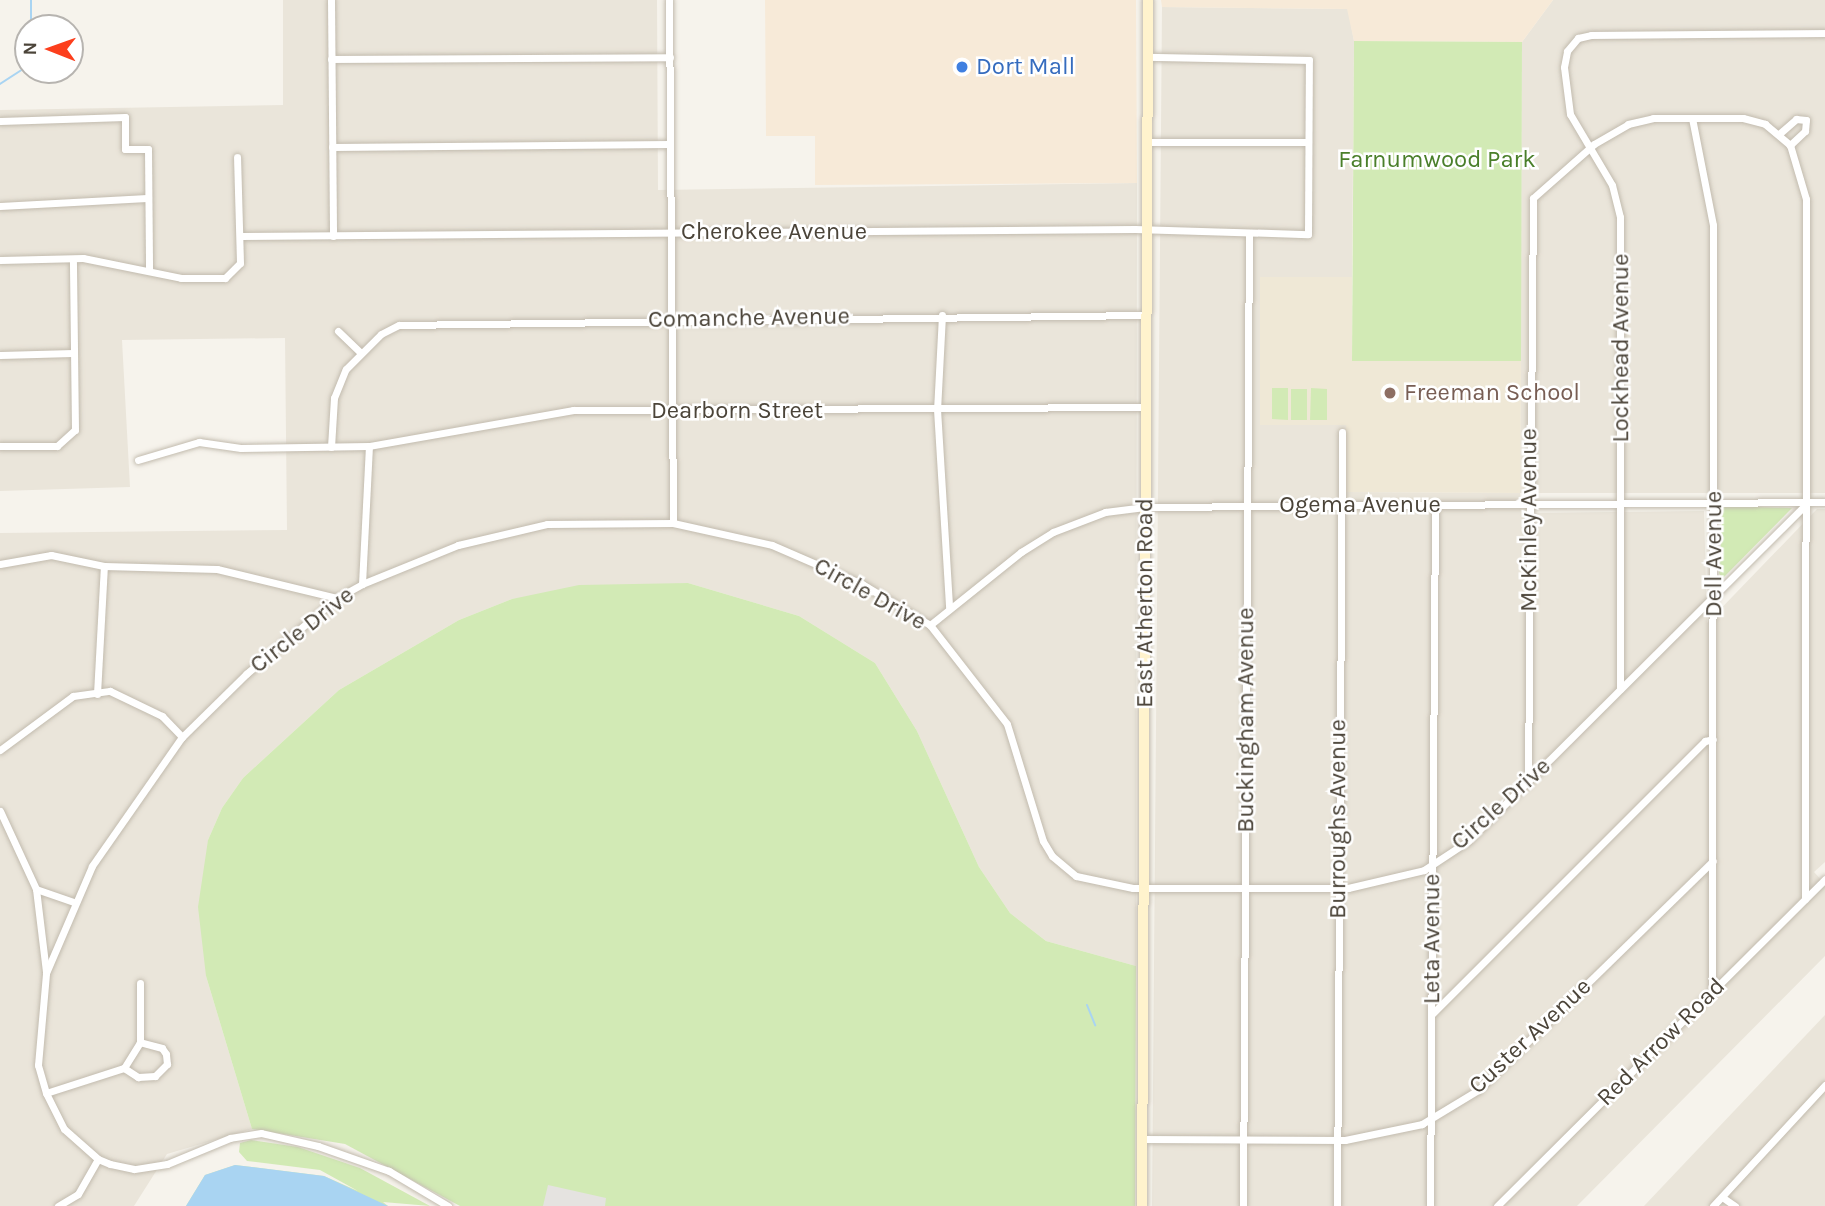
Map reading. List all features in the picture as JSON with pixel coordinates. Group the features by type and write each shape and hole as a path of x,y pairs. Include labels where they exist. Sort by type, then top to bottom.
{"street":[{"path":"331,0 333,236"},
{"path":"669,0 673,523"},
{"name":"East Atherton Road","path":"1142,1206 1148,0"},
{"name":"Lockhead Avenue","path":"1620,689 1620,217 1612,185 1588,149 1570,114 1564,67 1571,43 1591,35 1825,33"},
{"path":"331,59 670,57"},
{"path":"1147,142 1308,142 1309,60 1148,57"},
{"path":"0,121 125,117 125,149 148,149 149,271"},
{"name":"Dell Avenue","path":"1692,118 1694,142 1712,204 1715,502 1712,992"},
{"path":"1588,149 1639,121 1743,118 1784,139 1806,199 1808,502 1805,899"},
{"name":"Cherokee Avenue","path":"241,236 1147,231 1308,234 1308,142"},
{"path":"332,147 670,144"},
{"name":"McKinley Avenue","path":"1528,783 1530,214 1542,187 1588,149"},
{"path":"0,260 73,259 116,262 181,278 225,278 240,262 237,157"},
{"path":"0,206 148,198"},
{"name":"Buckingham Avenue","path":"1243,1206 1249,234"},
{"path":"0,446 57,446 71,436 75,424 73,259"},
{"path":"942,315 937,409 949,608"},
{"name":"Comanche Avenue","path":"331,447 334,398 346,369 360,352 390,329 416,322 1146,315"},
{"path":"338,331 360,352"},
{"path":"0,355 73,353"},
{"name":"Dearborn Street","path":"138,460 199,442 241,448 369,446 533,415 1147,407"},
{"name":"Burroughs Avenue","path":"1337,1206 1342,432"},
{"path":"362,584 369,446"},
{"name":"Circle Drive","path":"98,1160 64,1129 46,1093 38,1065 46,973 74,902 92,866 182,737 246,674 337,598 362,584 458,545 524,527 590,520 673,523 729,533 795,553 862,584 930,625 1007,724 1030,805 1052,856 1088,881 1145,886 1337,888 1384,882 1433,864 1468,841 1808,502"},
{"name":"Ogema Avenue","path":"930,625 991,573 1053,532 1105,512 1145,507 1825,502"},
{"name":"Leta Avenue","path":"1430,1206 1435,505"},
{"path":"0,564 51,555 104,566 217,569 337,598"},
{"path":"97,694 104,566"},
{"path":"0,750 73,696 110,691 135,700 162,716 182,737"},
{"path":"1432,1014 1705,741 1713,739"},
{"path":"0,811 36,889 46,973"},
{"name":"Custer Avenue","path":"1142,1139 1337,1140 1385,1133 1430,1119 1478,1090 1713,861"},
{"name":"Red Arrow Road","path":"1497,1206 1825,878"},
{"path":"36,889 74,902"},
{"path":"46,1093 124,1068 141,1042 140,983"},
{"path":"124,1068 149,1078 167,1064 162,1048 141,1042"},
{"path":"1713,1206 1825,1085"},
{"path":"58,1206 78,1194 98,1160 134,1169 167,1164 230,1138 261,1133 318,1146 389,1171 448,1206"},
{"path":"1722,1197 1735,1206"}],"shaded area":[{"path":"283,0 657,0 658,190 1137,183 1136,966 1046,941 1010,913 979,867 917,731 875,663 799,616 688,583 512,599 459,620 339,690 243,778 222,808 208,840 206,976 252,1129 167,1154 134,1206 0,1206 0,533 287,530 285,338 122,340 130,487 0,491 0,110 283,105"},
{"path":"765,0 1136,0 1137,183 815,185 815,136 766,136"},
{"path":"1161,0 1553,0 1522,42 1354,41 1347,9 1162,7"},
{"path":"1553,0 1825,0 1825,493 1520,493 1522,42"},
{"path":"1162,7 1348,9 1354,41 1352,277 1260,278 1346,425 1346,492 1520,493 1522,513 1704,511 1707,623 1817,509 1825,509 1825,862 1814,872 1825,884 1825,956 1577,1206 1152,1206"},
{"name":"Freeman School","path":"1260,277 1352,277 1352,361 1521,361 1520,493 1346,492 1346,425 1260,425"},
{"path":"1825,1015 1825,1206 1644,1206"},
{"path":"548,1185 606,1198 605,1206 543,1206"}],"green space":[{"name":"Farnumwood Park","path":"1354,41 1522,42 1521,361 1352,361"},
{"path":"1272,388 1288,388 1288,420 1272,419"},
{"path":"1311,388 1327,389 1327,420 1310,420"},
{"path":"1291,389 1307,389 1307,420 1291,420"},
{"path":"1723,506 1792,508 1722,579 1719,573"},
{"path":"688,583 799,616 875,663 917,731 979,867 1010,913 1046,941 1136,966 1135,1206 460,1206 345,1144 252,1129 206,976 198,907 208,840 222,808 243,778 339,690 459,620 512,599 579,585"},
{"path":"251,1140 298,1147 360,1168 430,1206 383,1202 388,1206 186,1206 205,1175 235,1165 324,1176 358,1191 320,1170 247,1161 239,1152 240,1143"}],"water":[{"path":"235,1165 324,1176 388,1206 186,1206 205,1175"}],"waterway":[{"path":"31,0 31,14"},
{"path":"0,84 14,75"},
{"path":"1087,1005 1095,1025"}],"place":[{"name":"Dort Mall","path":"962,67"},
{"name":"Freeman School","path":"1390,393"}]}
